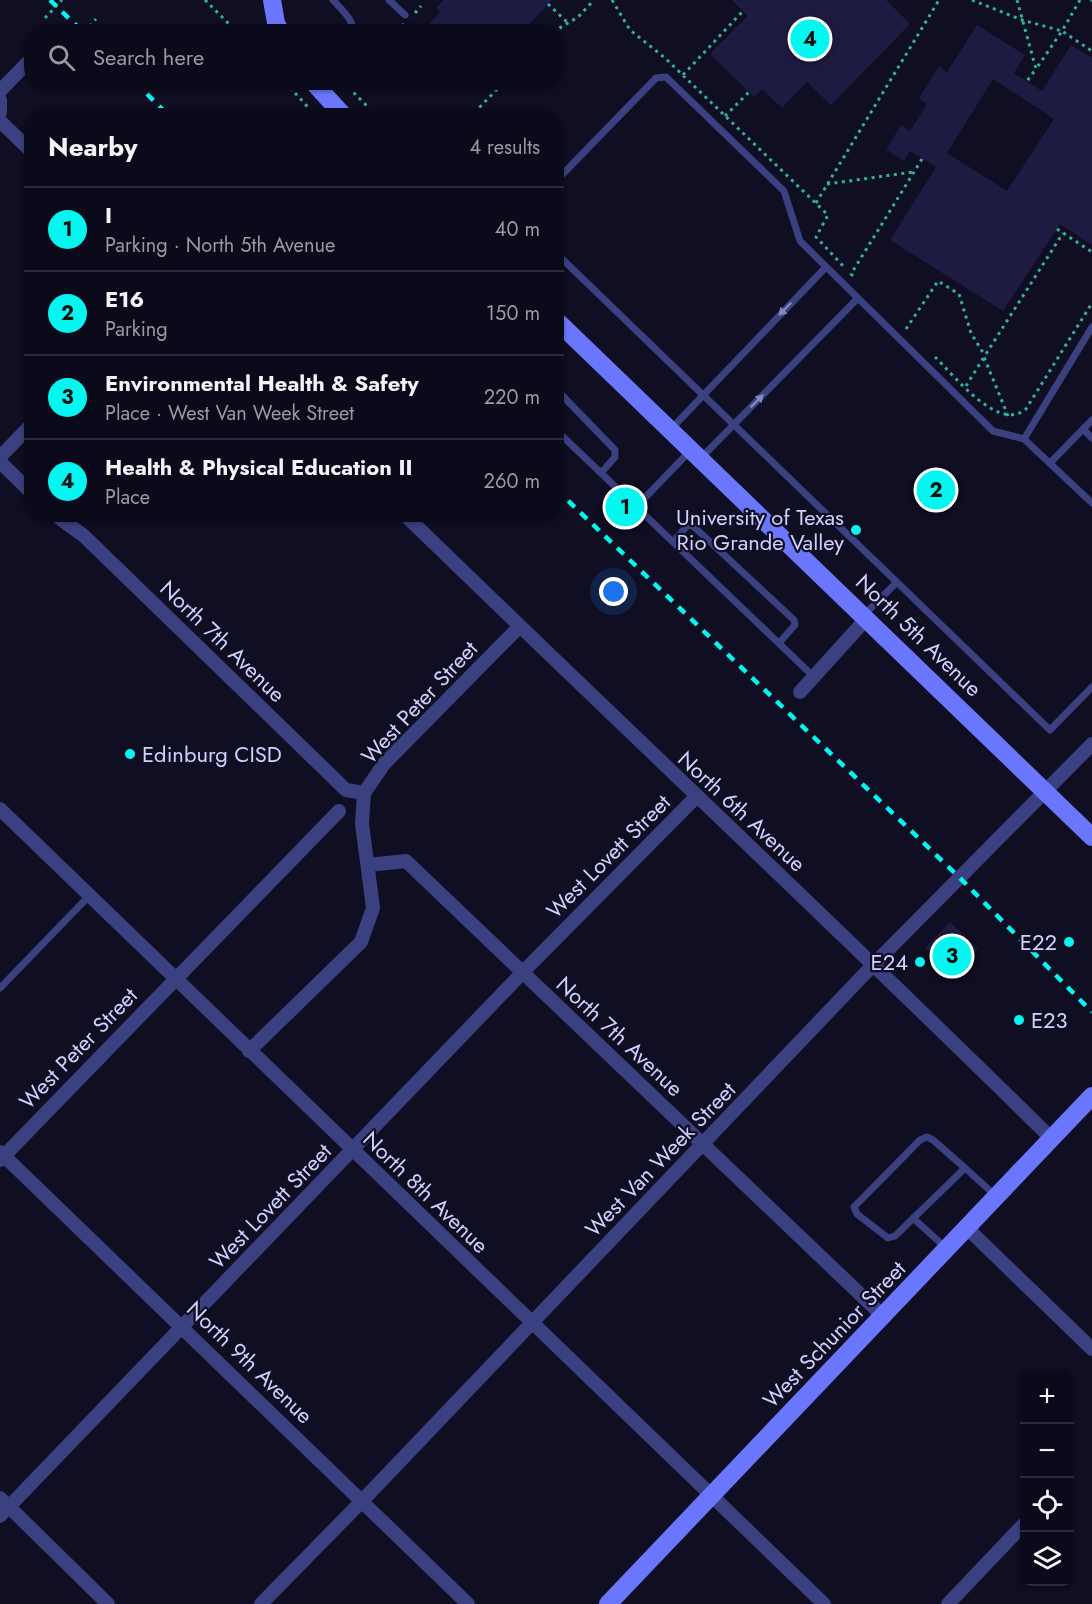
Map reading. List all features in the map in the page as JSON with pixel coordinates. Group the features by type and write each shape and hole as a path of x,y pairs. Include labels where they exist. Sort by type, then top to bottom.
{"street":[{"path":"272,0 279,24"},
{"path":"0,91 24,66"},
{"path":"320,90 336,108"},
{"path":"0,100 0,112"},
{"path":"5,126 24,144"},
{"name":"North 5th Avenue","path":"564,328 866,616 1092,837"},
{"path":"0,457 24,432"},
{"path":"0,462 24,485"},
{"name":"North 7th Avenue","path":"65,522 84,536 346,790 364,793"},
{"name":"North 6th Avenue","path":"412,522 696,797 874,964 1051,1138"},
{"path":"800,692 866,616"},
{"name":"West Peter Street","path":"249,1051 361,942 373,909 362,824 364,793 384,764 519,627"},
{"name":"West Van Week Street","path":"261,1604 363,1501 705,1144 874,964 1092,744"},
{"name":"West Lovett Street","path":"3,1507 183,1326 696,797"},
{"name":"North 8th Avenue","path":"0,809 352,1150 713,1494 824,1604"},
{"name":"West Peter Street","path":"1,1156 339,811"},
{"name":"North 7th Avenue","path":"368,865 406,861 884,1317"},
{"name":"West Schunior Street","path":"608,1604 948,1250 996,1196 1092,1096"},
{"name":"North 9th Avenue","path":"1,1156 183,1326 468,1604"},
{"path":"968,1229 1092,1349"},
{"path":"3,1507 108,1604"},
{"path":"948,1604 1020,1528"}],"lane":[{"path":"333,0 352,24"},
{"path":"389,0 405,15"},
{"path":"564,173 656,78 663,76 784,191 800,241 826,267 993,431 1024,439 1092,503"},
{"path":"564,261 1050,730 1092,687"},
{"path":"670,429 826,267"},
{"path":"636,507 696,454 734,425 858,298"},
{"path":"1024,439 1092,327"},
{"path":"564,397 615,450 615,457 601,472"},
{"path":"1050,463 1092,420"},
{"path":"1083,429 1092,438"},
{"path":"564,437 814,676"},
{"path":"673,542 687,526 692,525 794,620 792,630 779,643"},
{"path":"866,616 897,582"},
{"path":"0,988 89,896"},
{"path":"965,1168 895,1236 888,1238 857,1214 854,1207 920,1140 927,1137 933,1140 965,1168 996,1196"},
{"path":"913,1218 948,1250"}],"path":[{"path":"45,18 62,0"},
{"path":"205,0 229,24"},
{"path":"564,24 578,17 594,0"},
{"path":"816,203 939,0"},
{"path":"972,0 1022,20 1062,31 1092,51"},
{"path":"1017,0 1036,69"},
{"path":"1027,81 1062,31 1080,0"},
{"path":"548,4 567,22"},
{"path":"683,75 743,11"},
{"path":"92,24 96,19"},
{"path":"292,90 309,108"},
{"path":"351,90 369,108"},
{"path":"479,108 496,90"},
{"path":"725,116 749,92"},
{"path":"859,282 851,274 922,159"},
{"path":"827,184 914,172"},
{"path":"1057,229 1092,252"},
{"path":"966,386 1063,233"},
{"path":"906,328 938,281 959,294 971,333 984,356 1008,416"},
{"path":"932,353 992,411 1008,416 1018,415 1026,409 1092,303"},
{"path":"898,321 914,337"}],"building":[{"path":"444,0 552,0 530,24 429,24 440,12 436,8"},
{"path":"732,0 886,0 910,24 831,105 807,82 782,108 762,89 754,97 710,54 748,16"},
{"path":"977,25 1025,55 1014,73 1042,91 1071,45 1092,58 1092,245 1060,224 1003,311 890,240 936,167 910,151 904,161 886,150 901,125 910,131 927,104 919,98 939,66 947,72","holes":["993,79 1054,119 1007,191 947,153"]},
{"path":"950,922 978,949 965,962 970,968 958,980 925,948"}],"railway":[{"path":"50,0 75,24"},
{"path":"143,90 161,108"},
{"path":"564,497 960,878 1092,1012"}],"place":[{"name":"Health & Physical Education II","path":"810,39"},
{"name":"E16","path":"936,490"},
{"name":"I","path":"625,507"},
{"name":"University of Texas Rio Grande Valley","path":"856,530"},
{"name":"Edinburg CISD","path":"130,754"},
{"name":"E22","path":"1069,942"},
{"name":"Environmental Health & Safety","path":"952,956"},
{"name":"E24","path":"920,962"},
{"name":"E23","path":"1019,1020"}]}
